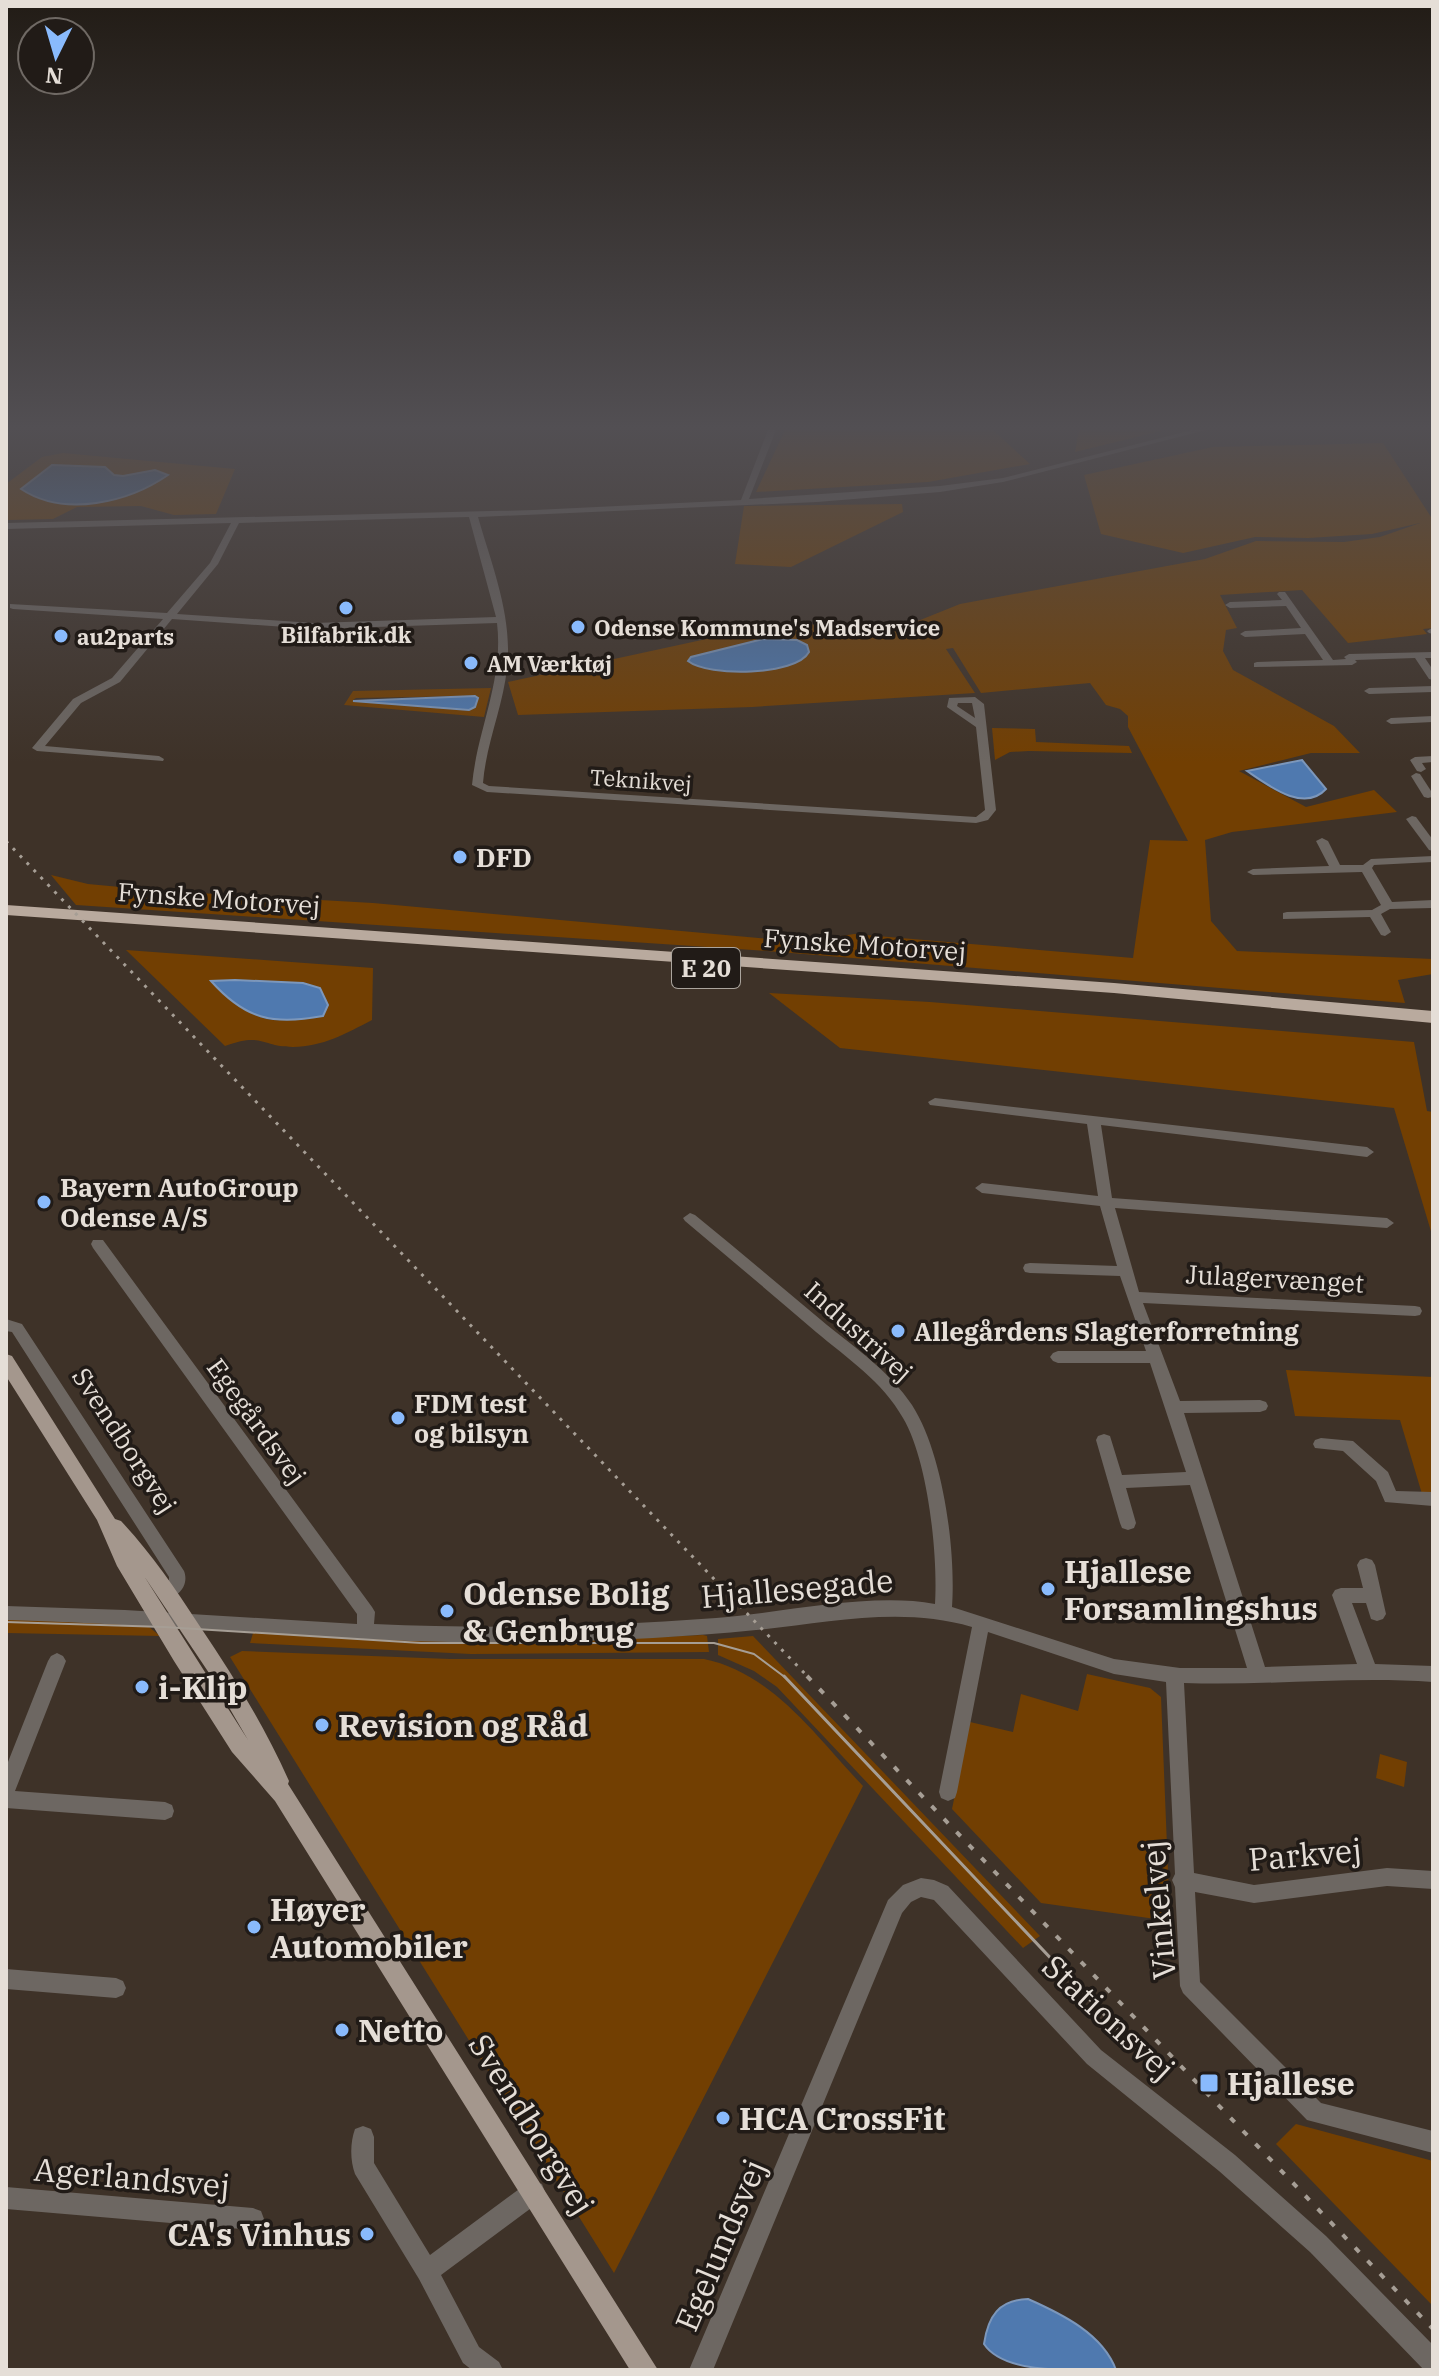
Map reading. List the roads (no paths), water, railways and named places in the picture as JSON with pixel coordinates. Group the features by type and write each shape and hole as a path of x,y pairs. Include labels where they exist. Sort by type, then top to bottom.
{"highway":[{"name":"Fynske Motorvej","path":"6,910 1114,988 1433,1017"},
{"name":"Fynske Motorvej","path":"6,919 1099,997 1433,1026"}],"main road":[{"name":"Svendborgvej","path":"6,1361 105,1517 124,1560 239,1745 283,1794 645,2370"},
{"name":"Svendborgvej","path":"105,1517 140,1552 259,1733 283,1794"}],"street":[{"path":"159,759 37,748 77,701 116,680 214,564 226,541"},
{"name":"Teknikvej","path":"480,541 500,620 503,645 501,679 478,770 477,785 487,789 976,820 984,818 991,810 981,726"},
{"path":"1230,605 1285,598 1327,658"},
{"path":"13,606 353,626 500,620"},
{"path":"1245,634 1308,631"},
{"path":"1418,655 1433,677"},
{"path":"1257,665 1327,658 1352,662 1349,657 1433,655"},
{"path":"1369,691 1433,689"},
{"path":"1391,721 1433,719"},
{"path":"1429,791 1415,760 1433,759"},
{"path":"1412,819 1433,848"},
{"path":"1322,841 1336,869"},
{"path":"1253,872 1366,868 1371,862 1433,859"},
{"path":"1366,868 1388,906"},
{"path":"1287,916 1374,913 1388,906 1433,904"},
{"path":"1374,913 1385,932"},
{"path":"935,1102 1367,1152"},
{"path":"1093,1120 1106,1202 1125,1271 1174,1407 1258,1675"},
{"path":"982,1188 1106,1202 1387,1223"},
{"name":"Industrivej","path":"690,1218 881,1378 901,1401 914,1424 924,1453 946,1573 943,1613"},
{"name":"Egegårdsvej","path":"98,1244 366,1612 365,1630"},
{"path":"1030,1268 1125,1271"},
{"name":"Julagervænget","path":"1133,1297 1415,1311"},
{"name":"Svendborgvej","path":"6,1325 17,1328 178,1576 177,1584 166,1592"},
{"path":"1058,1357 1156,1357"},
{"path":"1174,1407 1260,1406"},
{"path":"1104,1440 1128,1523"},
{"path":"1321,1444 1347,1445 1382,1477 1391,1497 1433,1499"},
{"path":"1116,1482 1196,1478"},
{"path":"1366,1565 1375,1605 1341,1595 1368,1670"},
{"name":"Hjallesegade","path":"158,1617 479,1635 582,1634 714,1626 904,1607 943,1613 1122,1668 1175,1675 1368,1670 1433,1674"},
{"path":"6,1613 158,1617"},
{"path":"948,1792 981,1625"},
{"path":"6,1791 57,1661"},
{"name":"Vinkelvej","path":"1175,1675 1182,1880 1190,1986 1315,2112 1433,2142"},
{"path":"6,1799 165,1811"},
{"name":"Parkvej","path":"1182,1880 1254,1894 1387,1877 1433,1880"},
{"name":"Stationsvej","path":"918,1887 931,1887 941,1893 1094,2057 1227,2163 1318,2244 1433,2362"},
{"name":"Egelundsvej","path":"701,2370 895,1907 904,1895 918,1887"},
{"path":"6,1979 116,1988"},
{"path":"363,2137 363,2166 427,2271 471,2355 491,2370"},
{"path":"427,2271 534,2192"},
{"name":"Agerlandsvej","path":"6,2198 253,2219"}],"water":[{"path":"763,639 797,640 807,645 809,652 801,660 787,666 751,672 714,670 688,661 691,657"},
{"path":"478,698 475,707 469,710 353,701"},
{"path":"1302,760 1326,789 1317,796 1297,798 1286,795 1247,771"},
{"path":"211,981 303,983 320,988 328,1005 323,1016 305,1019 261,1016 236,1004"},
{"path":"1028,2299 1080,2327 1102,2346 1116,2370 1044,2369 1008,2362 994,2354 984,2344 992,2318 1002,2306"}],"tram line":[{"path":"6,1622 164,1627 421,1643 714,1643 754,1654 786,1678"},
{"path":"786,1678 1144,2057"}],"railway":[{"path":"6,841 809,1678"},
{"path":"807,1676 1433,2329"}],"place":[{"name":"Bilfabrik.dk","path":"346,608"},
{"name":"Odense Kommune's Madservice","path":"578,627"},
{"name":"au2parts","path":"61,636"},
{"name":"AM Værktøj","path":"471,663"},
{"name":"DFD","path":"460,857"},
{"name":"Bayern AutoGroup Odense A/S","path":"44,1202"},
{"name":"Allegårdens Slagterforretning","path":"898,1331"},
{"name":"FDM test og bilsyn","path":"398,1418"},
{"name":"Hjallese Forsamlingshus","path":"1048,1589"},
{"name":"Odense Bolig & Genbrug","path":"447,1611"},
{"name":"i-Klip","path":"142,1687"},
{"name":"Revision og Råd","path":"322,1725"},
{"name":"Høyer Automobiler","path":"254,1927"},
{"name":"Netto","path":"342,2030"},
{"name":"Hjallese","path":"1209,2083"},
{"name":"HCA CrossFit","path":"723,2118"},
{"name":"CA's Vinhus","path":"367,2234"}]}
